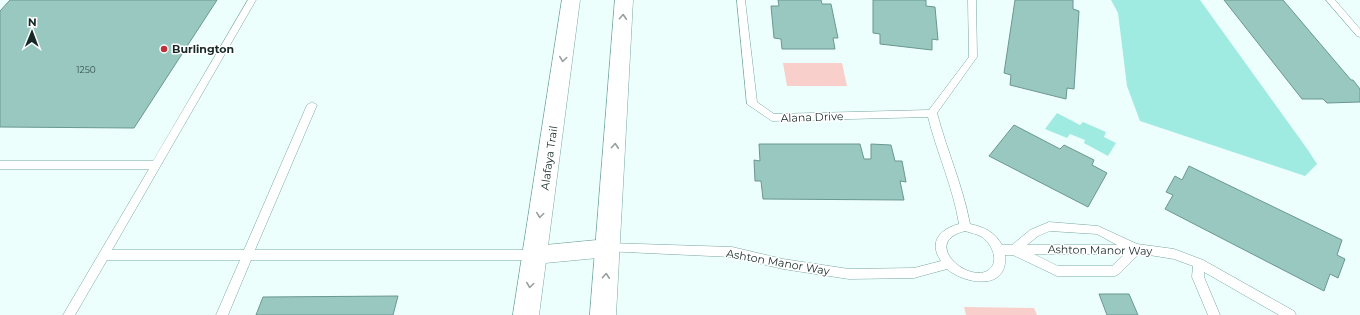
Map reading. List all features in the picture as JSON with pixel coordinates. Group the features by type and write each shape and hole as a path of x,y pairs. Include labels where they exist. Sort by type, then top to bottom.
{"main road":[{"name":"Alafaya Trail","path":"526,315 571,0"},
{"path":"603,315 624,0"}],"street":[{"name":"Ashton Manor Way","path":"535,254 608,248"}],"lane":[{"path":"70,315 252,0"},
{"name":"Alana Drive","path":"741,0 752,104 772,118 932,113"},
{"path":"964,227 960,199 940,144 932,113 973,57 972,0"},
{"path":"1330,0 1360,34"},
{"path":"222,315 312,105"},
{"path":"0,165 156,165"},
{"path":"1049,226 1098,230 1136,249 1115,271 1057,271 1014,250 1034,233 1049,226"},
{"path":"964,227 984,233 992,239 999,250 1001,262 998,268 992,274 984,277 973,277 963,274 949,264 942,253 940,245 942,238 948,232 955,228 964,227"},
{"name":"Ashton Manor Way","path":"608,248 732,252 783,264 848,274 914,273 949,264"},
{"name":"Ashton Manor Way","path":"999,250 1136,249 1174,254 1199,263 1290,315"},
{"path":"103,256 535,254"},
{"path":"1199,263 1198,277 1214,315"}],"shaded area":[{"path":"783,63 842,63 847,86 787,86"},
{"path":"964,307 1034,308 1037,315 966,315"}],"water":[{"path":"1111,0 1200,0 1317,164 1305,176 1140,121 1127,86 1118,13"},
{"path":"1057,113 1080,125 1083,122 1106,132 1104,137 1116,143 1108,156 1084,143 1085,140 1070,134 1067,138 1045,129"}],"building":[{"path":"10,0 217,0 134,128 0,127 0,11"},
{"path":"778,0 821,0 822,4 831,4 838,38 833,38 835,49 782,49 781,39 774,38 771,6 779,6"},
{"path":"873,0 926,0 926,6 935,7 938,40 932,39 932,50 880,44 880,34 873,33"},
{"path":"1015,0 1073,0 1073,9 1079,11 1074,89 1067,88 1066,99 1010,85 1011,75 1004,73"},
{"path":"1224,0 1283,0 1360,89 1360,102 1327,103 1323,99 1302,99"},
{"path":"1014,125 1060,149 1064,145 1094,160 1092,165 1107,173 1088,207 989,156"},
{"path":"759,144 860,144 864,159 871,159 871,144 891,145 895,161 902,161 906,182 900,181 904,200 763,199 761,181 755,181 754,160 760,161"},
{"path":"1189,166 1342,240 1337,255 1345,259 1338,278 1330,274 1324,291 1165,209 1173,195 1166,192 1175,176 1182,180"},
{"path":"1099,294 1129,294 1138,315 1107,315"},
{"path":"398,296 393,315 256,315 263,297"}],"place":[{"name":"Burlington","path":"164,49"}]}
